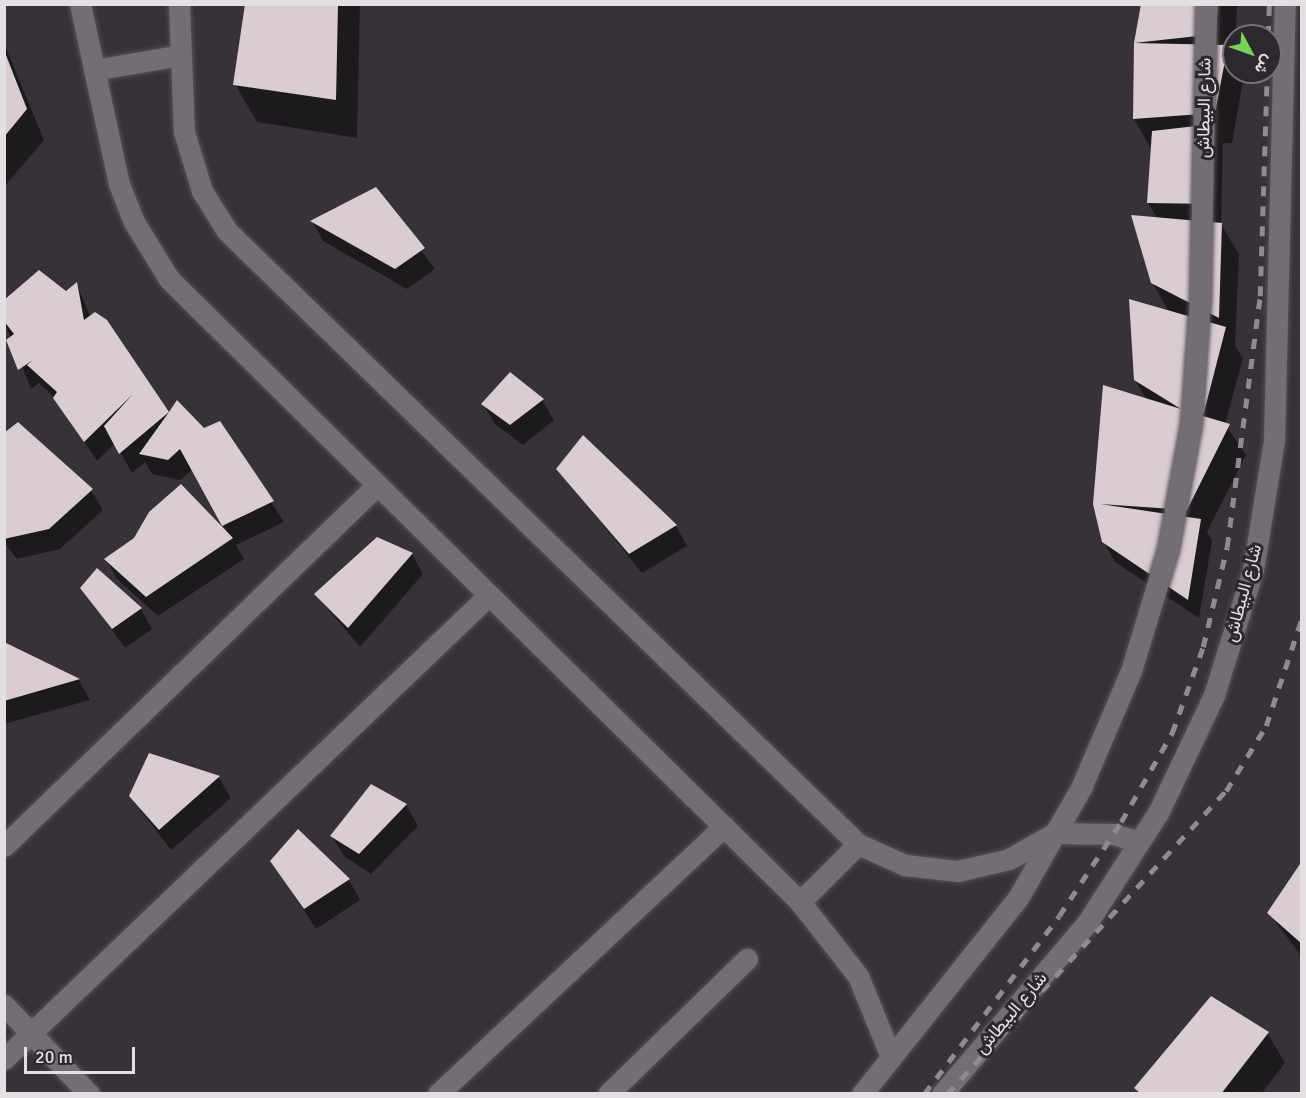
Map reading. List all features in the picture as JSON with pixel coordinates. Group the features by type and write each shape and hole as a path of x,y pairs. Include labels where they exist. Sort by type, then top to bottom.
{"lane":[{"path":"80,4 119,184 150,252 190,301 800,902 858,976 891,1057"},
{"path":"179,4 190,162 227,231 858,844 905,865 958,871 1009,859 1055,833 1113,834 1139,842"},
{"name":"شارع البيطاش","path":"862,1094 1018,898 1081,788 1131,671 1168,549 1191,424 1200,298 1206,4"},
{"name":"شارع البيطاش","path":"942,1094 1087,923 1139,842 1214,695 1252,570 1274,441 1285,4"},
{"path":"94,70 181,55"},
{"path":"4,846 377,485"},
{"path":"4,1059 489,595"},
{"path":"438,1094 724,826"},
{"path":"800,902 858,844"},
{"path":"608,1094 747,959"},
{"path":"4,1005 90,1094"}],"building":[{"path":"245,4 338,4 336,100 233,85"},
{"path":"1141,4 1218,4 1216,34 1134,43"},
{"path":"1134,43 1222,45 1222,76 1215,113 1133,119"},
{"path":"4,50 27,109 4,137"},
{"path":"1214,124 1212,204 1147,203 1152,131"},
{"path":"376,187 425,248 395,269 310,221"},
{"path":"1131,215 1222,223 1219,318 1151,283"},
{"path":"39,270 66,291 77,282 84,320 95,312 107,320 169,412 119,454 104,426 133,394 84,442 53,398 57,392 27,365 33,360 18,370 6,340 14,334 4,321 4,300"},
{"path":"1129,299 1226,327 1203,416 1230,424 1187,510 1100,504 1201,519 1188,600 1102,542 1093,504 1103,385 1181,409 1134,380"},
{"path":"510,372 544,399 510,425 481,404"},
{"path":"177,400 204,428 220,421 274,501 222,526 180,449 168,460 139,454"},
{"path":"18,422 93,489 49,529 4,539 4,433"},
{"path":"583,435 677,525 629,554 556,469"},
{"path":"181,484 233,538 146,597 104,559 134,538 149,512"},
{"path":"377,537 413,553 348,628 314,594"},
{"path":"97,568 142,608 112,629 80,588"},
{"path":"4,642 80,679 4,701"},
{"path":"149,753 220,776 159,830 129,796"},
{"path":"371,784 407,804 359,854 330,836"},
{"path":"298,829 350,879 304,909 270,861"},
{"path":"1302,861 1302,944 1267,913"},
{"path":"1211,996 1269,1032 1221,1094 1141,1094 1134,1088"}],"railway":[{"path":"1268,24 1269,4"},
{"path":"924,1094 1059,916 1121,822 1172,733 1203,647 1227,547 1260,296 1267,84"},
{"path":"947,1094 1226,791 1266,726 1302,618"}]}
